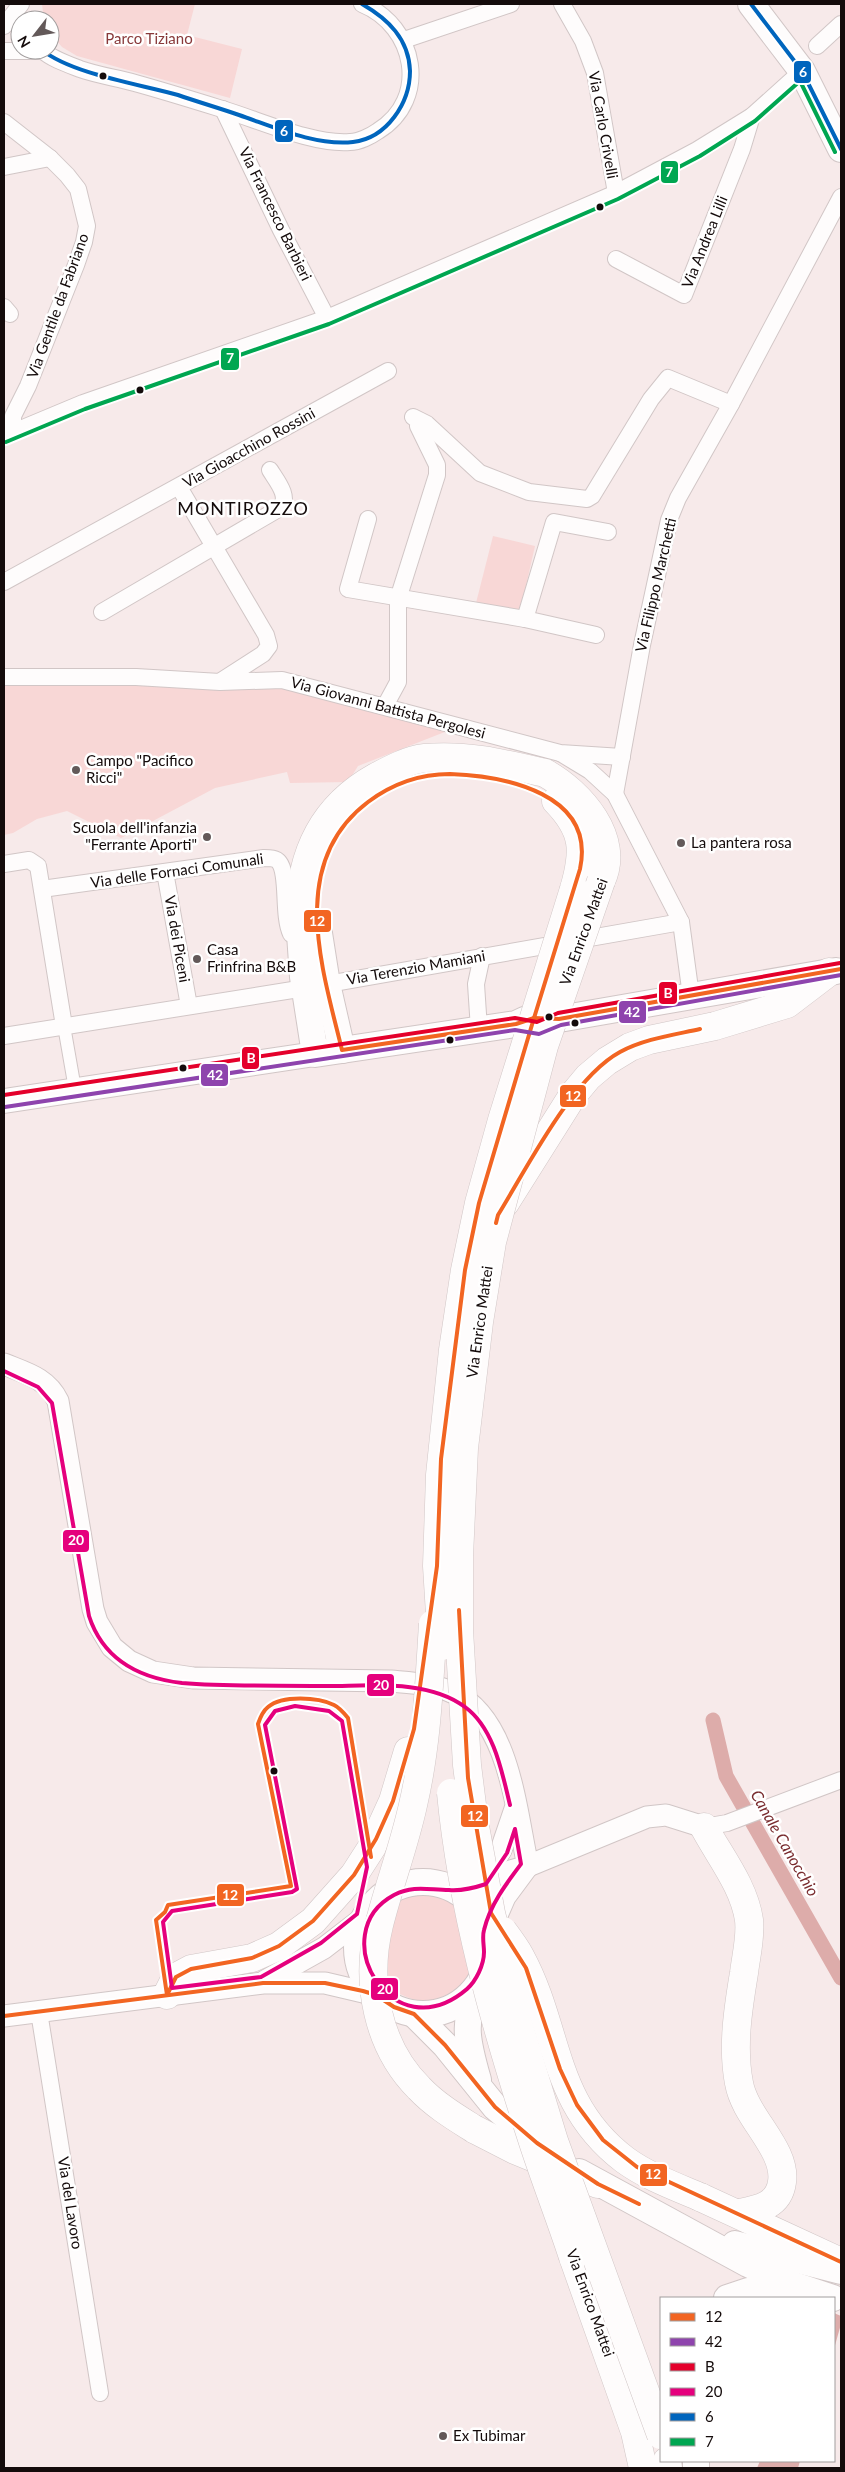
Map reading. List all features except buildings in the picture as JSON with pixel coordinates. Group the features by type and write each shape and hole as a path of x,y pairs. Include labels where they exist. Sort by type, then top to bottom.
{"highway":[{"name":"Via Enrico Mattei","path":"306,937 299,900 316,837 342,802 356,789 385,772 410,761 424,758 457,758 498,762 545,773 571,792 587,810 605,842 607,865 544,1046 498,1215 480,1316 466,1430 458,1594 460,1668 468,1778 490,1923 548,2124 660,2432"},
{"name":"Via Enrico Mattei","path":"306,937 324,861 332,842 347,820 358,809 380,793 400,784 424,777 451,774 470,775 527,786 555,800 566,812 578,831 582,849 579,871 500,1126 477,1212 465,1270 455,1336 441,1459 436,1566 452,1804 467,1892 482,1963 525,2116 624,2397 635,2432 643,2468"},
{"path":"498,1215 573,1094 596,1069 618,1053 639,1043 715,1026 787,1004 835,971"},
{"path":"167,1995 176,1977 190,1969 252,1958 279,1946 313,1921 358,1868 382,1828 395,1796 414,1729 436,1566"},
{"path":"436,1566 423,1754 408,1827 379,1927 374,1987 375,2002 382,2029 404,2069 429,2098 474,2129 515,2150 598,2184"},
{"path":"716,1825 748,1920 749,1936 737,2028 739,2083 748,2111 777,2153 783,2174 780,2191 774,2201 764,2208 740,2214"},
{"path":"490,1923 520,1955 542,2011 563,2078 590,2126 608,2146 631,2164 656,2178 740,2214 798,2263 841,2262"}],"main road":[{"path":"751,4 802,72 841,149"},
{"name":"Via Enrico Mattei","path":"306,937 315,981"},
{"path":"4,1100 479,1030 516,1024 527,1018 545,1015 559,1019 835,971"},
{"path":"315,981 342,1050"},
{"path":"315,981 315,1054"},
{"name":"Via Enrico Mattei","path":"480,2091 466,2024 470,2006 484,1976 490,1955 490,1923 465,1895 445,1884 426,1881 407,1883 389,1890 374,1902 363,1918 358,1938 358,1959 364,1978 376,1995 394,2007 414,2014 435,2014 455,2006 472,1994 484,1976"},
{"name":"Via Enrico Mattei","path":"414,2014 445,2046 480,2091 500,2112 525,2134 560,2160 598,2184 680,2225 734,2256 798,2263 841,2271"},
{"path":"730,2297 748,2291 798,2263"},
{"name":"Via Enrico Mattei","path":"798,2263 832,2297"}],"street":[{"path":"4,27 21,4"},
{"path":"60,59 80,69 328,141 352,143 372,135 390,124 406,100 410,68 409,55 404,40 396,28 362,4"},
{"path":"404,40 511,4"},
{"name":"Via Carlo Crivelli","path":"562,4 583,41 596,73 616,193"},
{"path":"817,46 841,24"},
{"path":"8,434 83,403 327,318 616,193 697,150 752,116 802,72"},
{"name":"Via Francesco Barbieri","path":"223,109 281,230 327,318"},
{"name":"Via Andrea Lilli","path":"616,259 684,295 738,158 752,116"},
{"name":"Via Gentile da Fabriano","path":"4,122 50,158 78,189 87,226 76,265 28,386 13,416 8,434"},
{"path":"4,167 50,158"},
{"name":"Via Filippo Marchetti","path":"615,794 644,636 669,520 678,498 731,404 841,197"},
{"name":"Via Gioacchino Rossini","path":"4,582 388,371"},
{"path":"385,706 398,682 398,599 437,475 438,465 416,422 427,424 480,473 529,492 587,499 592,496 651,399 668,378 731,404"},
{"path":"102,612 283,505 284,496 270,470"},
{"path":"179,487 266,635 269,646 263,654 220,682"},
{"path":"368,520 348,590 525,619 596,635"},
{"path":"525,619 554,522 608,532"},
{"name":"Via Giovanni Battista Pergolesi","path":"4,677 136,678 220,682 282,680 560,753 622,758"},
{"name":"Via Giovanni Battista Pergolesi","path":"560,753 590,771 615,794"},
{"path":"615,794 680,922 690,996"},
{"name":"Via delle Fornaci Comunali","path":"42,889 264,858 278,860 284,874 289,930 306,937"},
{"path":"4,864 33,860 38,866 75,1089"},
{"name":"Via dei Piceni","path":"165,872 189,1006"},
{"name":"Via Terenzio Mamiani","path":"4,1036 189,1006 315,981 482,956 680,922"},
{"path":"479,1030 476,984 482,956"},
{"path":"4,1364 47,1384 60,1405 93,1609 97,1622 112,1647 138,1666 153,1672 175,1676 391,1681 426,1685 448,1690 476,1708 493,1731 506,1764 528,1866"},
{"path":"4,1377 25,1373"},
{"path":"716,1825 841,1780"},
{"path":"483,1879 501,1850 515,1809"},
{"name":"Via Enrico Mattei","path":"445,1884 483,1879 528,1866 647,1817 666,1815 716,1825"},
{"name":"Via Enrico Mattei","path":"490,1923 505,1897 528,1866"},
{"path":"262,1983 324,1948 363,1918"},
{"path":"4,2016 262,1983 325,1983 376,1995"},
{"name":"Via del Lavoro","path":"39,2012 100,2394"}],"green space":[{"name":"Parco Tiziano","path":"42,4 195,4 187,35 242,49 230,98 77,56 60,45 60,10 43,10"},
{"path":"493,536 535,546 521,608 513,612 476,603"},
{"path":"4,684 277,687 455,728 358,766 348,782 290,783 287,772 215,788 121,838 67,811 37,819 13,833 4,835"},
{"path":"426,1892 443,1896 459,1905 471,1974 449,1993 438,1999 426,2001 414,2000 403,1995 391,1988 379,1977 394,1901 409,1894"}],"shaded area":[{"path":"835,2313 841,2316 841,2324 835,2345"},
{"path":"760,2462 800,2462 798,2468 757,2468"}],"waterway":[{"name":"Canale Canocchio","path":"713,1720 726,1776 841,1978"}],"transit line":[{"name":"6","path":"59,60 88,72 178,95 280,130 324,141 353,142 376,134 394,117 406,95 410,71 406,49 395,31 380,16 362,4"},
{"name":"6","path":"751,4 802,71 841,149"},
{"name":"7","path":"6,442 85,409 329,324 618,199 700,156 755,121 800,81 835,152"},
{"name":"12","path":"439,774 450,774 496,779 520,785 542,794 561,807 574,823 581,843 580,869 534,1018 516,1024 342,1050 326,985 320,952 317,918 319,886 327,855 343,827 368,802 377,796 407,781 439,774"},
{"name":"B","path":"4,1095 515,1018 537,1022 558,1013 840,963"},
{"name":"12","path":"534,1018 559,1019 841,969"},
{"name":"42","path":"5,1107 515,1030 539,1034 561,1025 841,975"},
{"name":"12","path":"167,1995 176,1977 191,1969 252,1958 279,1946 313,1921 354,1875 376,1839 393,1801 414,1729 437,1566 441,1459 465,1270 479,1203 534,1018"},
{"name":"12","path":"496,1223 498,1215 552,1126 585,1082 602,1065 620,1052 639,1044 700,1029"},
{"name":"20","path":"4,1371 38,1387 52,1403 89,1616 95,1631 113,1655 137,1671 182,1683 398,1686 434,1692 450,1698 475,1716 490,1739 500,1765 510,1805"},
{"name":"12","path":"459,1610 468,1778 491,1913 526,1968 560,2069 577,2105 603,2140 637,2167 841,2262"},
{"name":"12","path":"167,1995 156,1920 165,1912 168,1905 291,1886 258,1724 263,1713 274,1703 300,1698 319,1700 334,1705 348,1718 371,1857"},
{"name":"20","path":"295,1706 329,1711 342,1721 367,1867 357,1914 321,1943 261,1977 172,1988 163,1922 172,1911 292,1892 297,1889 265,1725 275,1711 295,1706"},
{"name":"20","path":"515,1829 521,1864 504,1887 490,1912 483,1933 483,1962 473,1982 467,1989 439,2005 414,2007 392,1997 376,1980 366,1958 365,1935 374,1913 394,1895 408,1890 458,1890 486,1884 507,1853 515,1829"},
{"name":"12","path":"4,2016 263,1983 325,1983 363,1991 376,1995 394,2007 414,2014 445,2045 495,2107 537,2143 598,2184 639,2204"}],"place":[{"name":"Campo \"Pacifico Ricci\"","path":"76,770"},
{"name":"Scuola dell'infanzia \"Ferrante Aporti\"","path":"207,837"},
{"name":"La pantera rosa","path":"681,843"},
{"name":"Casa Frinfrina B&B","path":"197,959"},
{"name":"Ex Tubimar","path":"443,2436"}],"district":[{"name":"MONTIROZZO","path":"243,509"}]}
